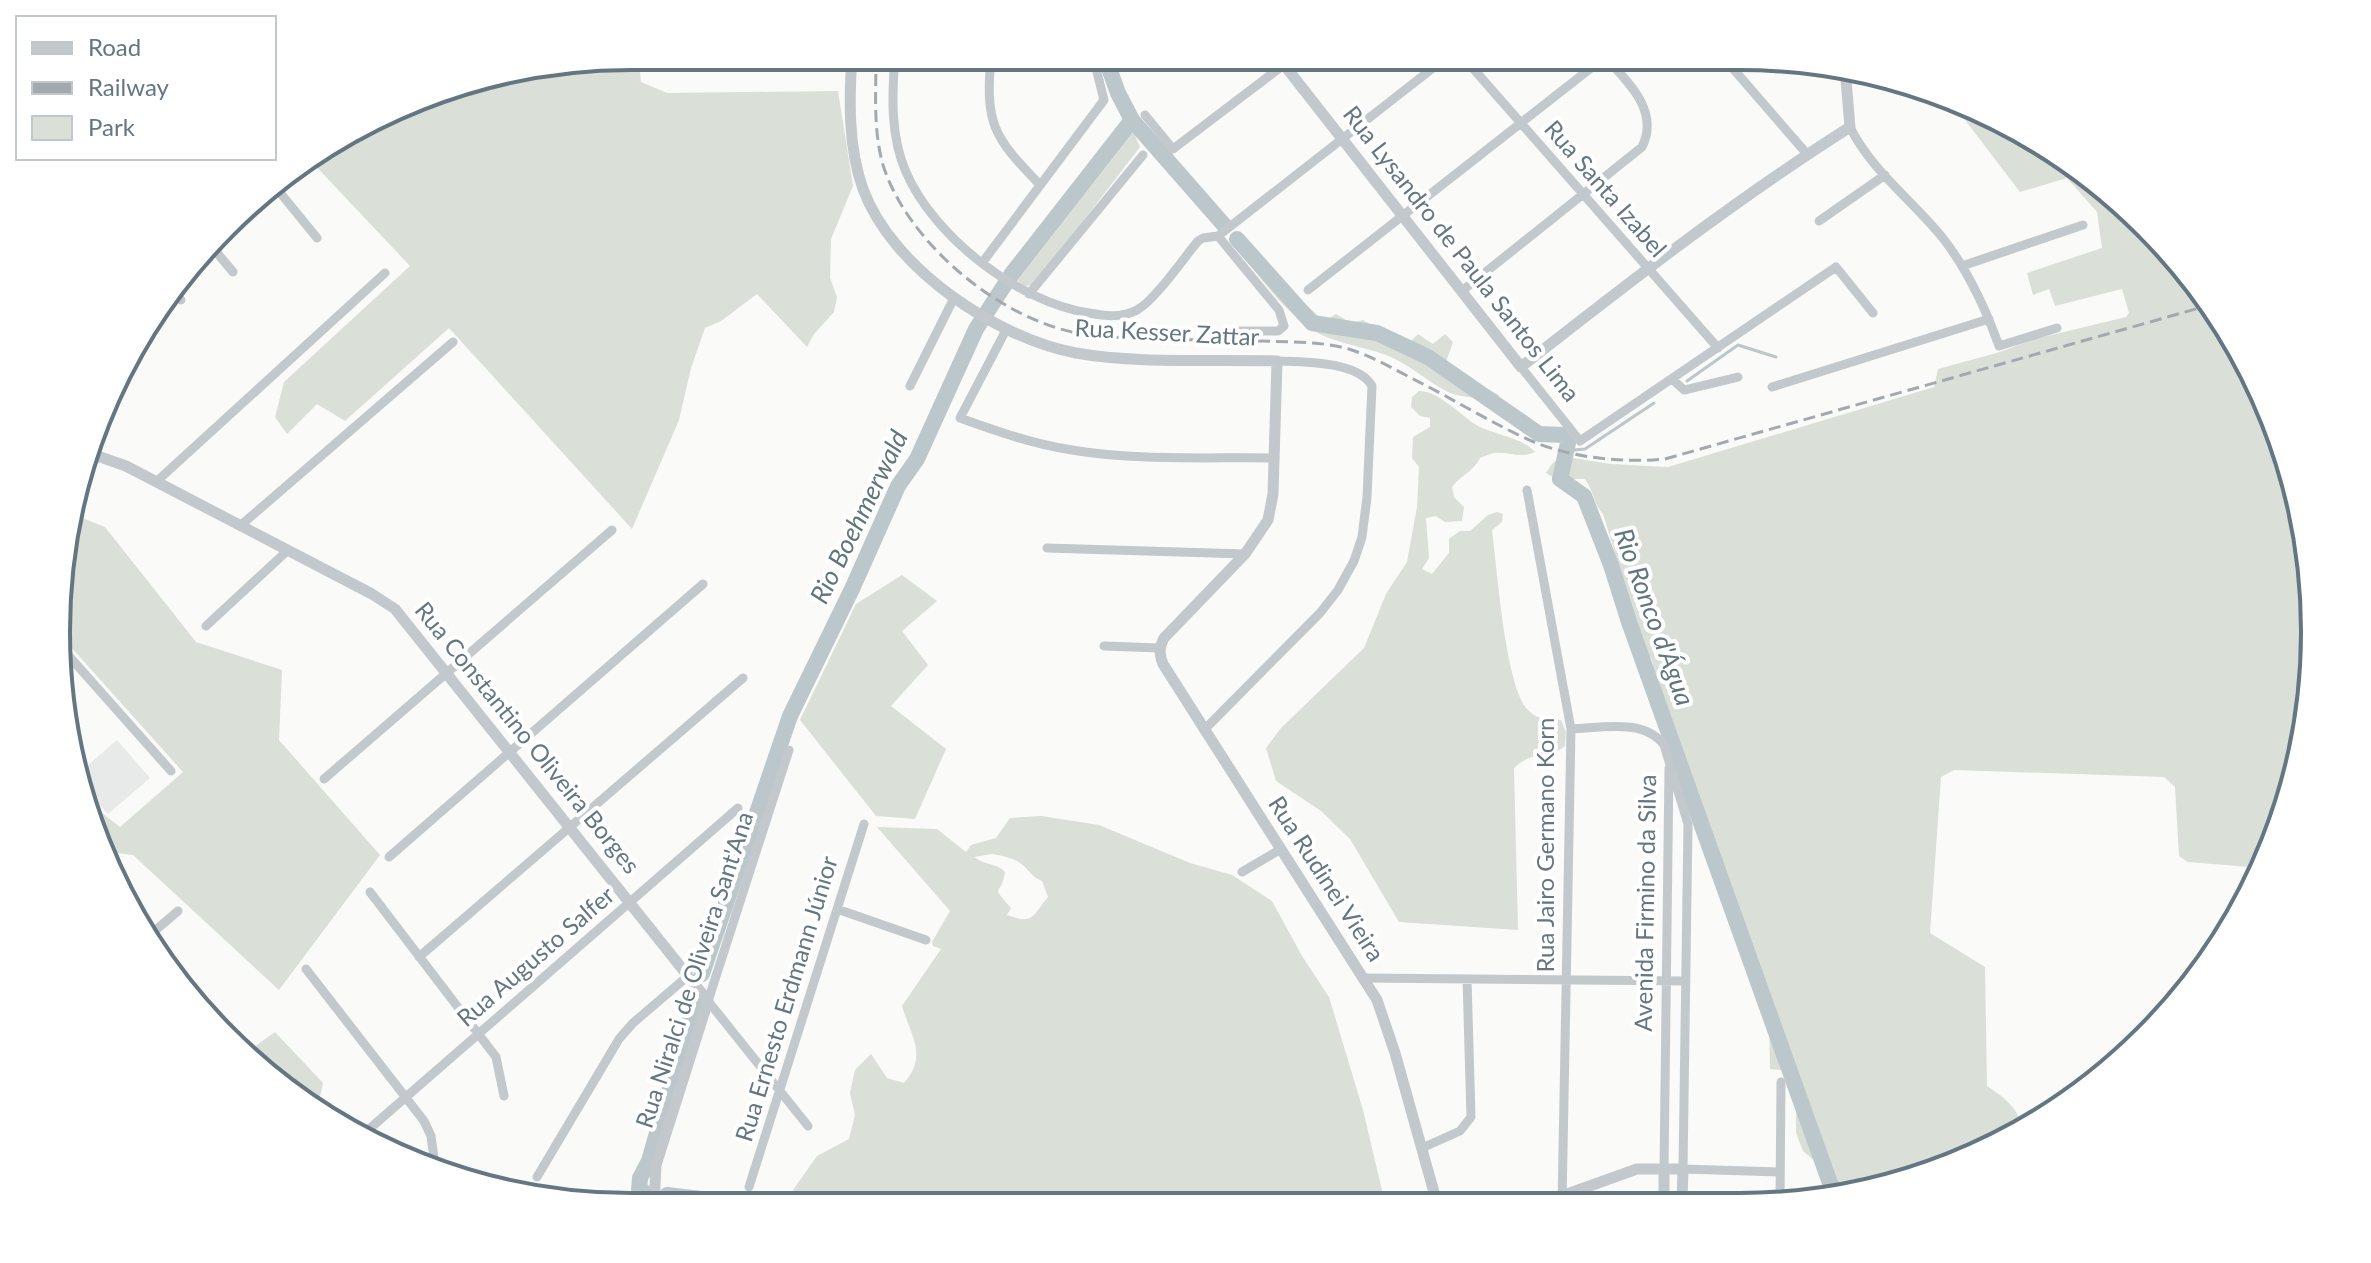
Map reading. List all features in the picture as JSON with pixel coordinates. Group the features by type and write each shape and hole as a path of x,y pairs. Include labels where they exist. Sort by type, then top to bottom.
{"street":[{"name":"Rua Kesser Zattar","path":"852,70 852,126 859,176 867,198 897,243 954,298 981,317 1060,350 1093,356 1277,361 1339,367 1358,372 1369,379 1372,386 1367,497 1362,537 1354,561 1338,590 1320,613 1204,730"},
{"path":"895,70 895,126 904,168 930,209 956,240 1006,282 1029,294 1079,312 1103,315 1127,314 1146,303 1198,241 1218,236 1431,70"},
{"path":"990,70 988,97 995,130 1009,151 1040,185"},
{"path":"982,263 1104,100 1095,70"},
{"path":"1145,115 1173,149 1270,70"},
{"name":"Rua Lysandro de Paula Santos Lima","path":"1288,70 1580,441 1672,379"},
{"name":"Rua Santa Izabel","path":"1474,70 1718,348"},
{"path":"1308,290 1588,70"},
{"path":"1462,291 1636,154 1646,138 1645,110 1636,92 1617,70"},
{"path":"1734,70 1807,154"},
{"path":"1846,81 1850,127 1864,150 1940,235 1962,266 1999,346 2057,328"},
{"path":"1521,367 1648,268 1807,154 1850,127"},
{"path":"1029,294 1143,155"},
{"path":"1819,221 1885,175"},
{"path":"281,193 317,238"},
{"path":"1962,266 2083,225"},
{"path":"1218,236 1279,310 1284,322 1278,331 1233,331"},
{"path":"217,253 233,272"},
{"path":"1738,377 1684,390 1672,379 1836,267 1873,313"},
{"path":"156,482 385,273"},
{"path":"910,386 954,298"},
{"path":"1772,387 1989,319"},
{"path":"1006,330 960,418 1019,438 1073,451 1274,458"},
{"path":"240,526 453,342"},
{"path":"1104,646 1160,648 1164,638 1245,554 1268,520 1273,494 1277,361"},
{"name":"Rua Constantino Oliveira Borges","path":"98,456 117,462 390,605 808,1126"},
{"name":"Rua Jairo Germano Korn","path":"1527,490 1571,729 1562,1193"},
{"path":"324,779 612,530"},
{"path":"1047,548 1245,554"},
{"path":"206,626 287,551"},
{"path":"389,857 703,584"},
{"name":"Rua Rudinei Vieira","path":"1160,648 1163,664 1364,978 1386,1025 1434,1193"},
{"path":"71,658 171,771"},
{"path":"419,957 743,678"},
{"path":"1571,729 1632,728 1649,731 1664,745 1670,760"},
{"name":"Rua Niralci de Oliveira Sant'Ana","path":"655,1193 656,1165 789,750"},
{"name":"Avenida Firmino da Silva","path":"1664,1193 1670,760"},
{"name":"Avenida Firmino da Silva","path":"1670,760 1688,824 1682,1193"},
{"name":"Rua Augusto Salfer","path":"370,1128 738,808"},
{"name":"Rua Ernesto Erdmann Júnior","path":"749,1187 864,824"},
{"path":"1242,872 1281,849"},
{"path":"370,892 496,1057 504,1096"},
{"path":"837,909 926,940"},
{"path":"156,929 178,911"},
{"path":"306,969 428,1129 434,1156"},
{"path":"537,1177 619,1039 688,976"},
{"path":"1364,978 1686,981"},
{"path":"1422,1148 1460,1131 1471,1117 1467,979"},
{"path":"1780,1192 1781,1082"},
{"path":"1665,1125 1684,1126"},
{"path":"1577,1193 1628,1172 1664,1169 1780,1172"}],"shaded area":[{"path":"117,740 150,778 108,814 97,801 87,766"}],"green space":[{"path":"640,70 641,82 667,93 838,91 853,186 831,239 830,278 837,297 834,312 807,347 757,294 721,321 705,328 691,368 679,420 632,529 449,328 345,421 317,404 287,434 275,417 284,382 410,266 317,167 351,145 417,113 486,89 595,71"},
{"path":"1965,120 2020,145 2081,186 2110,209 2162,261 2226,351 2271,451 2290,522 2300,595 2300,668 2296,705 2282,777 2249,867 2188,862 2179,856 2175,787 2164,777 1954,770 1941,777 1930,933 1985,967 1987,1086 2009,1103 2019,1118 1920,1163 1885,1174 1823,1186 1816,1162 1803,1151 1796,1133 1796,1104 1789,1071 1770,1069 1769,1012 1758,997 1758,979 1743,965 1744,949 1729,922 1714,873 1714,859 1693,814 1695,796 1670,732 1652,660 1645,649 1603,514 1585,479 1556,479 1546,473 1561,456 1611,464 1668,467 1934,387 1938,369 2031,340 2126,317 2129,313 2122,289 2055,306 2049,289 2033,295 2027,273 2102,248 2097,212 2067,178 2020,192"},
{"path":"1134,133 1140,147 1034,285 1024,286 1006,272 1006,268 1115,135"},
{"path":"1246,244 1280,281 1324,321 1336,314 1351,323 1363,320 1391,338 1408,344 1418,334 1433,344 1445,334 1453,342 1446,362 1457,373 1466,374 1473,382 1499,395 1499,402 1488,404 1453,394 1391,357 1318,333 1292,313 1267,286 1237,246"},
{"path":"1419,391 1442,399 1478,426 1517,440 1535,452 1525,455 1494,453 1480,458 1452,487 1454,497 1464,507 1462,521 1445,522 1436,516 1426,518 1429,558 1422,569 1432,574 1449,553 1449,539 1460,531 1470,531 1488,515 1503,514 1502,522 1492,530 1503,624 1513,676 1527,709 1539,717 1561,720 1566,732 1565,746 1553,753 1521,762 1514,768 1518,930 1399,922 1350,839 1321,811 1276,781 1266,748 1281,728 1364,648 1386,594 1407,562 1417,507 1419,467 1412,458 1413,437 1430,427 1430,418 1420,416 1411,407 1412,397"},
{"path":"82,518 105,527 196,642 282,670 279,740 380,855 279,990 133,855 116,853 113,846 100,811 120,827 183,772 70,646 71,595"},
{"path":"902,575 937,601 902,631 928,665 891,706 946,749 915,819 876,816 800,720 856,604"},
{"path":"1041,816 1099,825 1190,863 1232,875 1272,901 1329,997 1363,1110 1383,1193 794,1193 793,1190 817,1156 849,1139 855,1115 850,1093 855,1070 871,1054 887,1078 904,1083 911,1073 915,1064 915,1046 902,1006 941,949 933,946 932,942 950,911 877,827 937,829 966,852 971,845 996,838 1010,818","holes":["992,854 1017,861 1042,881 1048,897 1028,919 1007,915 1011,908 998,892 1005,872 974,857"]},
{"path":"275,1032 323,1083 320,1098 290,1077 254,1047"}],"waterway":[{"name":"Rio Ronco d'Água","path":"1110,70 1132,120 1224,225"},
{"name":"Rio Boehmerwald","path":"702,974 790,716 898,486 917,459 976,329 1011,275 1132,120"},
{"name":"Rio Ronco d'Água","path":"1237,239 1312,323 1377,333 1428,357 1539,434 1565,435 1568,443 1560,479 1584,496 1611,565 1831,1185"},
{"path":"1687,381 1738,345 1776,357"},
{"path":"1568,443 1574,450 1585,449 1654,403"},
{"name":"Rio Boehmerwald","path":"643,1191 639,1190 640,1178 649,1161 695,1001"}],"railway":[{"path":"876,70 878,138 883,165 896,195 914,224 937,251 994,298 1025,315 1057,328 1089,335 1304,342 1349,349 1385,364 1534,442 1582,455 1615,460 1665,459 2198,308"}]}
